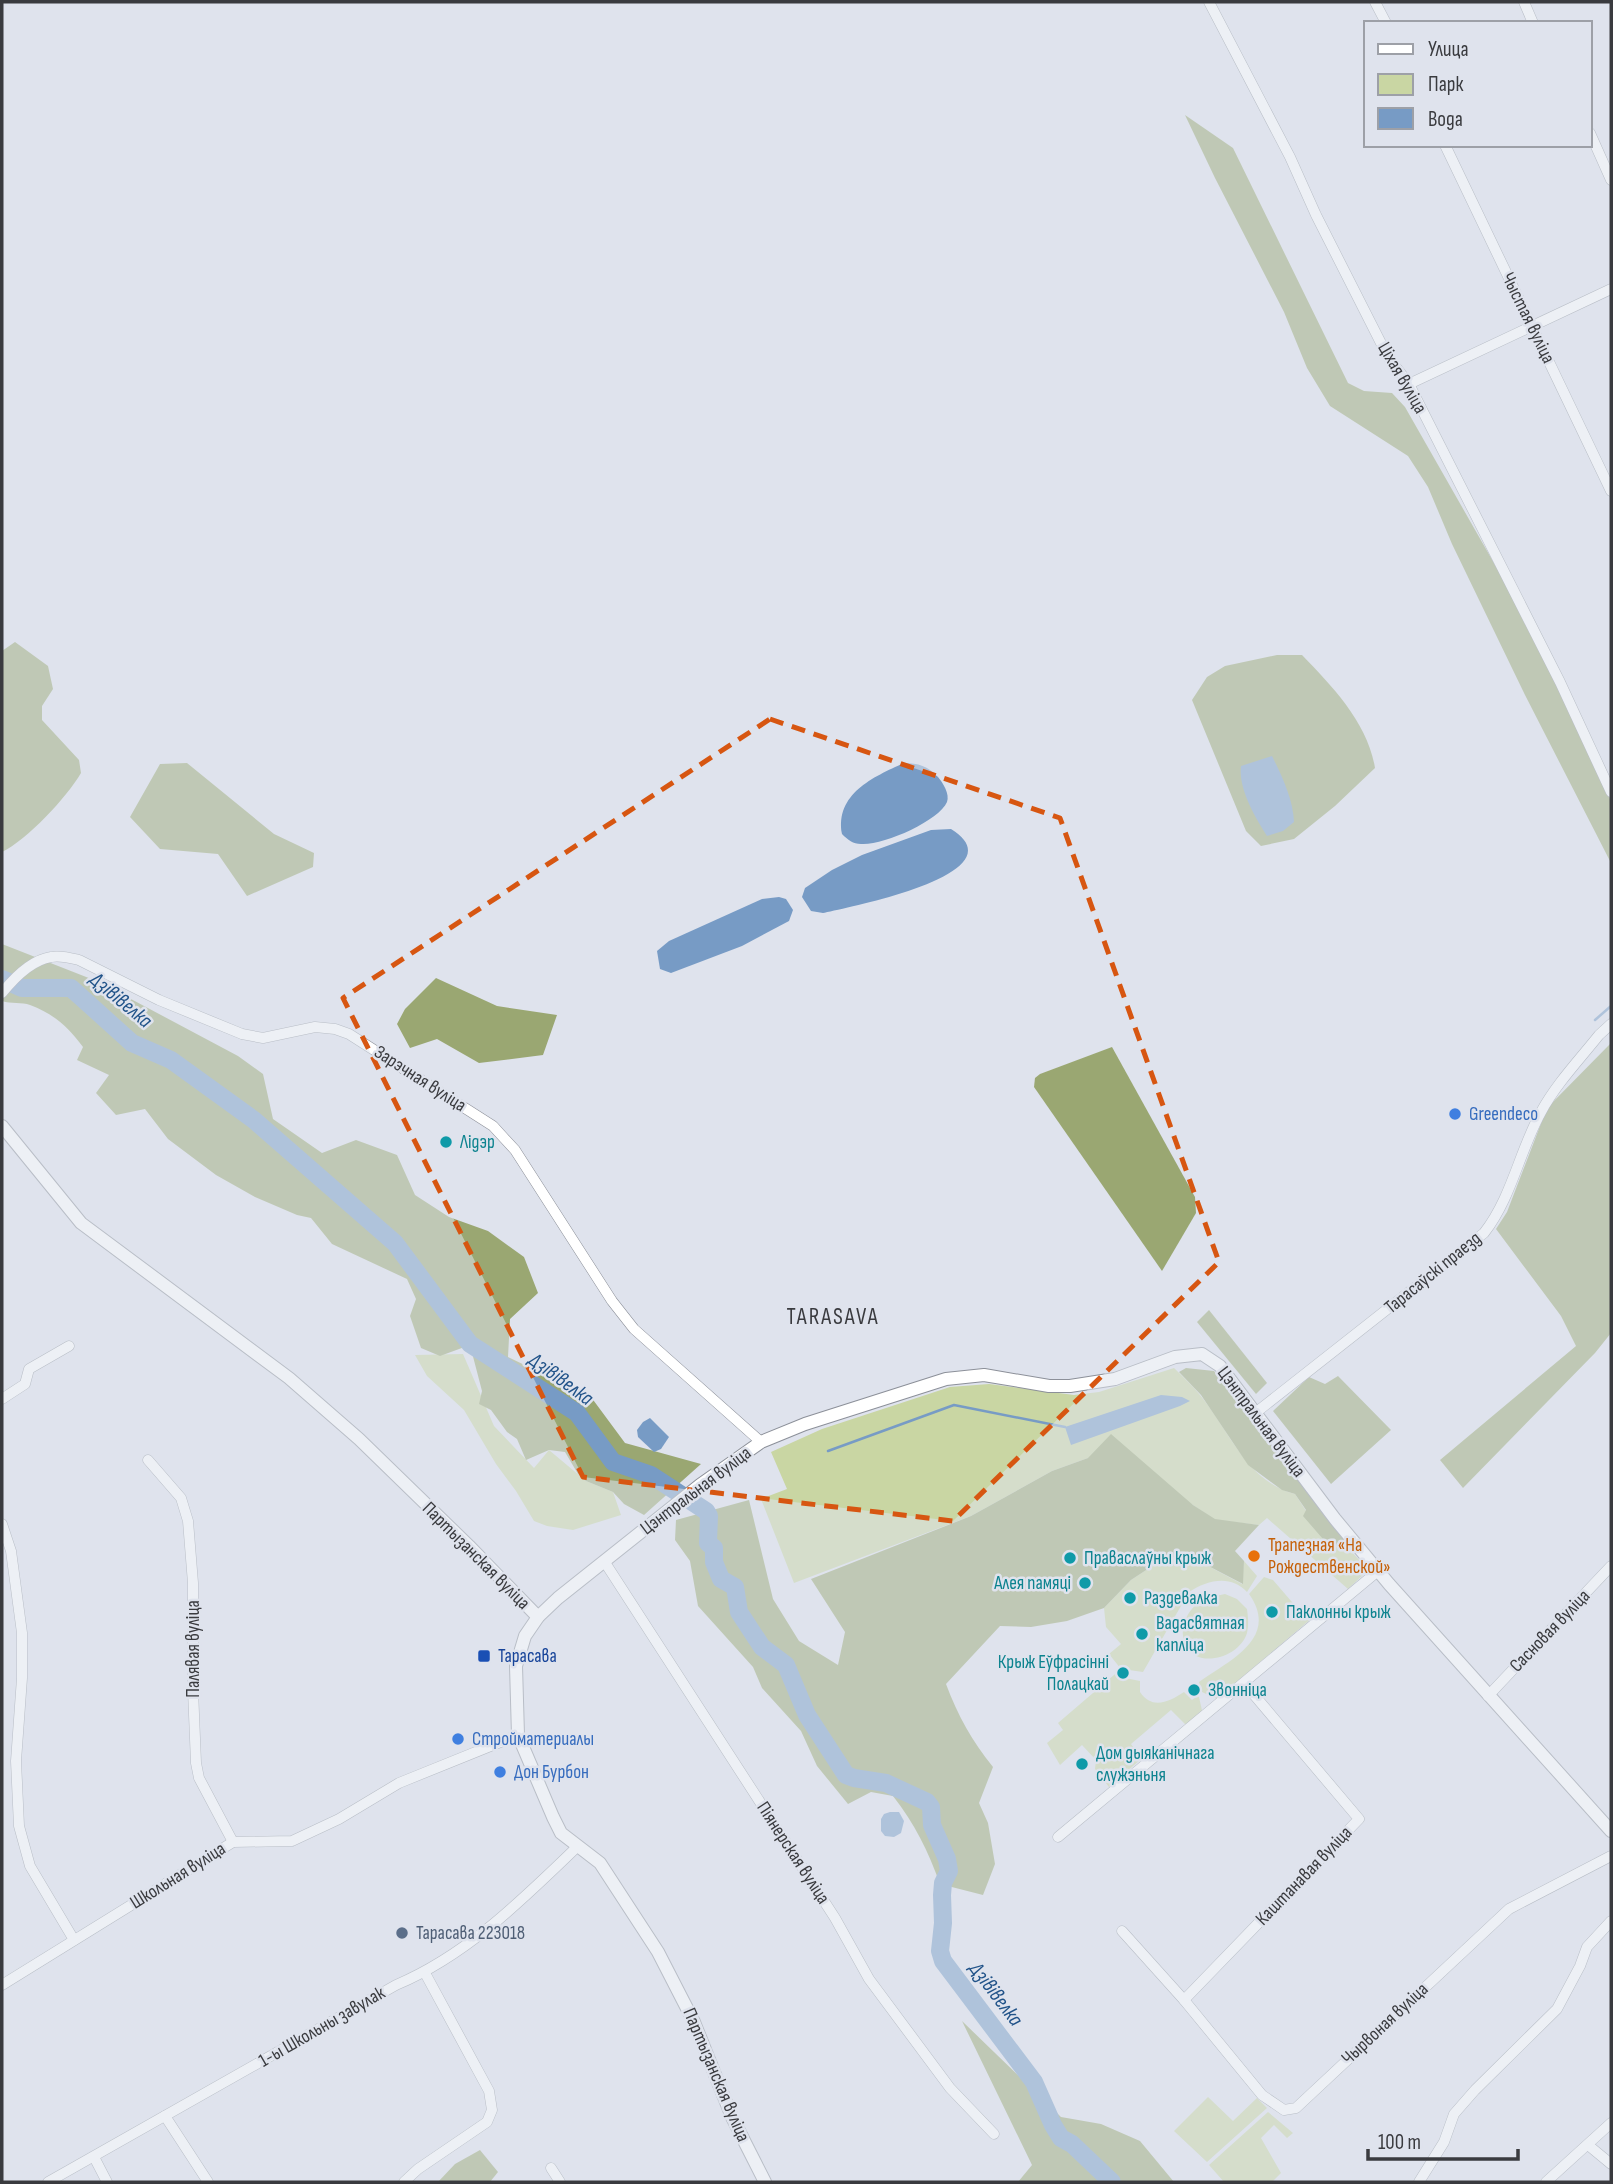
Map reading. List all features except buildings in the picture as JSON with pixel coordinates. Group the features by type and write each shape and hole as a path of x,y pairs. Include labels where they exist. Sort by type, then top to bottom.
{"street":[{"name":"Ціхая вуліца","path":"1209,2 1290,157 1388,357 1409,384 1560,682 1611,792"},
{"path":"1376,2 1385,21"},
{"path":"1524,2 1532,21"},
{"path":"1592,137 1611,180"},
{"name":"Чыстая вуліца","path":"1446,147 1611,491"},
{"path":"1409,384 1611,289"},
{"name":"Зарэчная вуліца","path":"7,986 50,957 65,957 79,960 159,1000 242,1034 263,1038 315,1027 349,1034 493,1126 515,1150 611,1301 634,1329 761,1443"},
{"name":"Тарасаўскі праезд","path":"1254,1414 1484,1233 1506,1198 1541,1112 1599,1035 1611,1024"},
{"name":"Партызанская вуліца","path":"2,1126 81,1223 289,1378 359,1439 538,1617 522,1642 517,1660 518,1735 561,1833 600,1863 659,1952 694,2022 732,2117 765,2182"},
{"path":"2,1399 25,1384 29,1369 69,1346"},
{"name":"Цэнтральная вуліца","path":"538,1617 700,1485 761,1443 805,1424 946,1379 984,1375 1070,1387 1115,1379 1189,1353 1202,1354 1220,1366 1254,1414 1378,1571 1611,1831"},
{"name":"Палявая вуліца","path":"148,1460 181,1498 188,1521 193,1583 196,1763 199,1778 233,1842"},
{"path":"2,1524 11,1551 22,1633 22,1678 16,1760 19,1826 30,1866 74,1940"},
{"name":"Піянерская вуліца","path":"604,1561 835,1918 869,1979 950,2088 994,2134"},
{"name":"Сасновая вуліца","path":"1488,1696 1611,1566"},
{"path":"1058,1838 1378,1571"},
{"name":"Каштанавая вуліца","path":"1184,2000 1359,1819 1244,1683"},
{"name":"Школьная вуліца","path":"2,1984 233,1842 292,1841 339,1819 399,1783 518,1735"},
{"name":"1-ы Школьны завулак","path":"48,2182 396,1985 425,1973 486,1931 578,1846"},
{"name":"Чырвоная вуліца","path":"1122,1931 1184,2000 1262,2095 1284,2110 1296,2108 1509,1909 1611,1856"},
{"path":"1419,2182 1444,2142 1454,2114 1558,2009 1587,1947 1611,1921"},
{"path":"404,2182 418,2169 487,2122 492,2110 489,2091 425,1973"},
{"path":"165,2116 208,2182"},
{"path":"1546,2182 1611,2123"},
{"path":"1588,2145 1611,2164"},
{"path":"94,2157 107,2182"},
{"path":"551,2168 560,2182"}],"highlighted area":[{"path":"770,719 1060,818 1219,1262 953,1521 583,1477 343,998"}],"green space":[{"path":"1185,115 1233,148 1348,383 1364,391 1392,393 1405,407 1531,628 1611,801 1611,863 1525,695 1452,544 1428,487 1408,456 1330,406 1307,368 1284,312"},
{"path":"15,642 48,666 53,689 42,706 42,720 79,760 81,773 46,817 23,838 2,852 2,651"},
{"path":"1277,655 1302,655 1325,679 1357,721 1371,751 1375,768 1335,806 1294,839 1261,846 1246,831 1192,700 1207,677 1225,666"},
{"path":"187,763 274,834 314,853 313,867 247,896 218,854 160,849 130,817 160,764"},
{"path":"2,944 99,982 238,1056 263,1074 273,1119 322,1153 356,1140 397,1155 415,1195 449,1217 488,1231 524,1257 538,1293 510,1319 508,1357 591,1397 625,1443 701,1464 644,1515 624,1504 613,1492 586,1481 578,1474 565,1452 549,1450 526,1460 517,1439 507,1432 491,1410 479,1404 482,1391 470,1345 440,1356 421,1348 410,1316 416,1299 407,1279 332,1244 311,1218 297,1215 255,1197 216,1175 168,1139 145,1109 116,1115 96,1093 109,1075 77,1060 83,1047 66,1027 30,1005 2,1001"},
{"path":"436,978 497,1006 557,1015 543,1055 479,1063 437,1039 410,1048 397,1024 405,1009"},
{"path":"1611,1043 1611,1333 1595,1353 1463,1488 1440,1460 1576,1346 1561,1316 1496,1229 1507,1212 1547,1108"},
{"path":"1112,1047 1195,1197 1196,1213 1162,1271 1034,1087 1035,1078 1040,1074"},
{"path":"1209,1310 1267,1383 1256,1394 1197,1322"},
{"path":"463,1354 494,1426 534,1468 549,1450 586,1481 613,1492 621,1515 573,1530 534,1521 464,1410 427,1376 415,1355"},
{"path":"1174,1368 1200,1395 1251,1467 1278,1488 1295,1494 1329,1546 1346,1546 1364,1565 1365,1573 1348,1589 1267,1518 1259,1525 1215,1520 1193,1505 1088,1458 1052,1471 971,1516 794,1583 761,1499 787,1489 771,1452 822,1429 950,1387 989,1384 1074,1395 1099,1392"},
{"path":"1186,1368 1214,1371 1343,1532 1346,1546 1329,1546 1303,1516 1306,1510 1295,1494 1282,1490 1248,1465 1201,1395 1179,1372"},
{"path":"1338,1376 1391,1430 1331,1484 1273,1411 1309,1377 1325,1384"},
{"path":"1111,1434 1193,1505 1215,1519 1259,1525 1235,1551 1244,1561 1243,1584 1193,1558 1166,1557 1131,1580 1104,1608 1067,1621 1031,1627 1000,1626 946,1684 966,1728 993,1767 979,1803 988,1823 995,1864 983,1895 940,1884 920,1838 893,1796 871,1792 848,1804 817,1766 801,1731 762,1688 753,1667 698,1606 690,1561 675,1540 676,1520 749,1500 773,1599 799,1641 838,1665 845,1632 811,1579 971,1516 1052,1471 1088,1458"},
{"path":"1166,1557 1193,1558 1242,1584 1244,1561 1257,1576 1247,1592 1234,1583 1219,1581 1203,1584 1189,1592 1143,1672 1122,1669 1120,1677 1140,1681 1140,1692 1150,1701 1167,1701 1184,1692 1192,1700 1199,1697 1203,1715 1193,1724 1185,1724 1171,1710 1131,1744 1141,1759 1109,1787 1095,1769 1096,1760 1082,1745 1060,1765 1047,1743 1063,1730 1058,1723 1121,1669 1109,1654 1121,1644 1106,1627 1104,1608 1131,1580"},
{"path":"1264,1577 1273,1580 1304,1616 1311,1612 1312,1618 1217,1699 1202,1692 1199,1682 1237,1656 1255,1635 1259,1623 1257,1610 1249,1594"},
{"path":"1225,1594 1237,1599 1247,1609 1248,1627 1244,1640 1232,1651 1217,1658 1194,1655 1203,1645 1197,1638 1188,1647 1183,1636 1186,1618 1198,1603"},
{"path":"962,2021 1061,2117 1101,2124 1140,2141 1174,2182 1018,2182 1032,2165"},
{"path":"1208,2097 1233,2121 1257,2098 1267,2108 1207,2162 1174,2131"},
{"path":"1268,2112 1293,2133 1287,2138 1274,2125 1261,2138 1281,2173 1272,2182 1224,2182 1209,2165"},
{"path":"480,2150 498,2172 490,2182 438,2182 455,2164"}],"water":[{"path":"1272,756 1289,796 1294,822 1283,831 1267,836 1245,793 1241,766"},
{"path":"904,763 922,766 938,777 948,796 942,809 922,824 895,837 870,844 849,840 842,834 841,820 850,798 869,781"},
{"path":"951,829 967,845 964,860 948,874 922,886 823,913 811,911 802,897 805,888 862,855 931,830"},
{"path":"762,899 786,899 793,910 789,921 742,946 671,973 660,969 657,951 669,941"},
{"path":"1161,1395 1182,1397 1190,1401 1071,1445 1065,1427"},
{"path":"650,1418 669,1437 661,1449 654,1452 638,1437 637,1430"},
{"path":"899,1812 904,1821 901,1833 894,1837 885,1836 881,1831 881,1819 884,1814"}],"waterway":[{"name":"Дзівівелка","path":"2,979 22,988 71,988 132,1043 171,1060 254,1120 395,1243 470,1344 577,1413 613,1462 651,1475 706,1511 709,1516 708,1543 714,1548 714,1562 721,1579 735,1587 739,1612 762,1647 786,1665 807,1715 846,1775 886,1783 927,1802 931,1807 932,1825 947,1859 949,1871 943,1883 942,1895 940,1951 943,1961 1034,2082 1061,2138 1072,2144 1112,2182"},
{"path":"1595,1020 1611,1006"},
{"path":"828,1451 954,1405 1065,1427"}],"place":[{"name":"Greendeco","path":"1455,1114"},
{"name":"Лідэр","path":"446,1142"},
{"name":"Трапезная «На Рождественской»","path":"1254,1556"},
{"name":"Праваслаўны крыж","path":"1070,1558"},
{"name":"Алея памяці","path":"1085,1583"},
{"name":"Раздевалка","path":"1130,1598"},
{"name":"Паклонны крыж","path":"1272,1612"},
{"name":"Вадасвятная капліца","path":"1142,1634"},
{"name":"Тарасава","path":"484,1656"},
{"name":"Крыж Еўфрасінні Полацкай","path":"1123,1673"},
{"name":"Звонніца","path":"1194,1690"},
{"name":"Стройматериалы","path":"458,1739"},
{"name":"Дом дыяканічнага служэньня","path":"1082,1764"},
{"name":"Дон Бурбон","path":"500,1772"},
{"name":"Тарасава 223018","path":"402,1933"}],"district":[{"name":"TARASAVA","path":"833,1317"}]}
